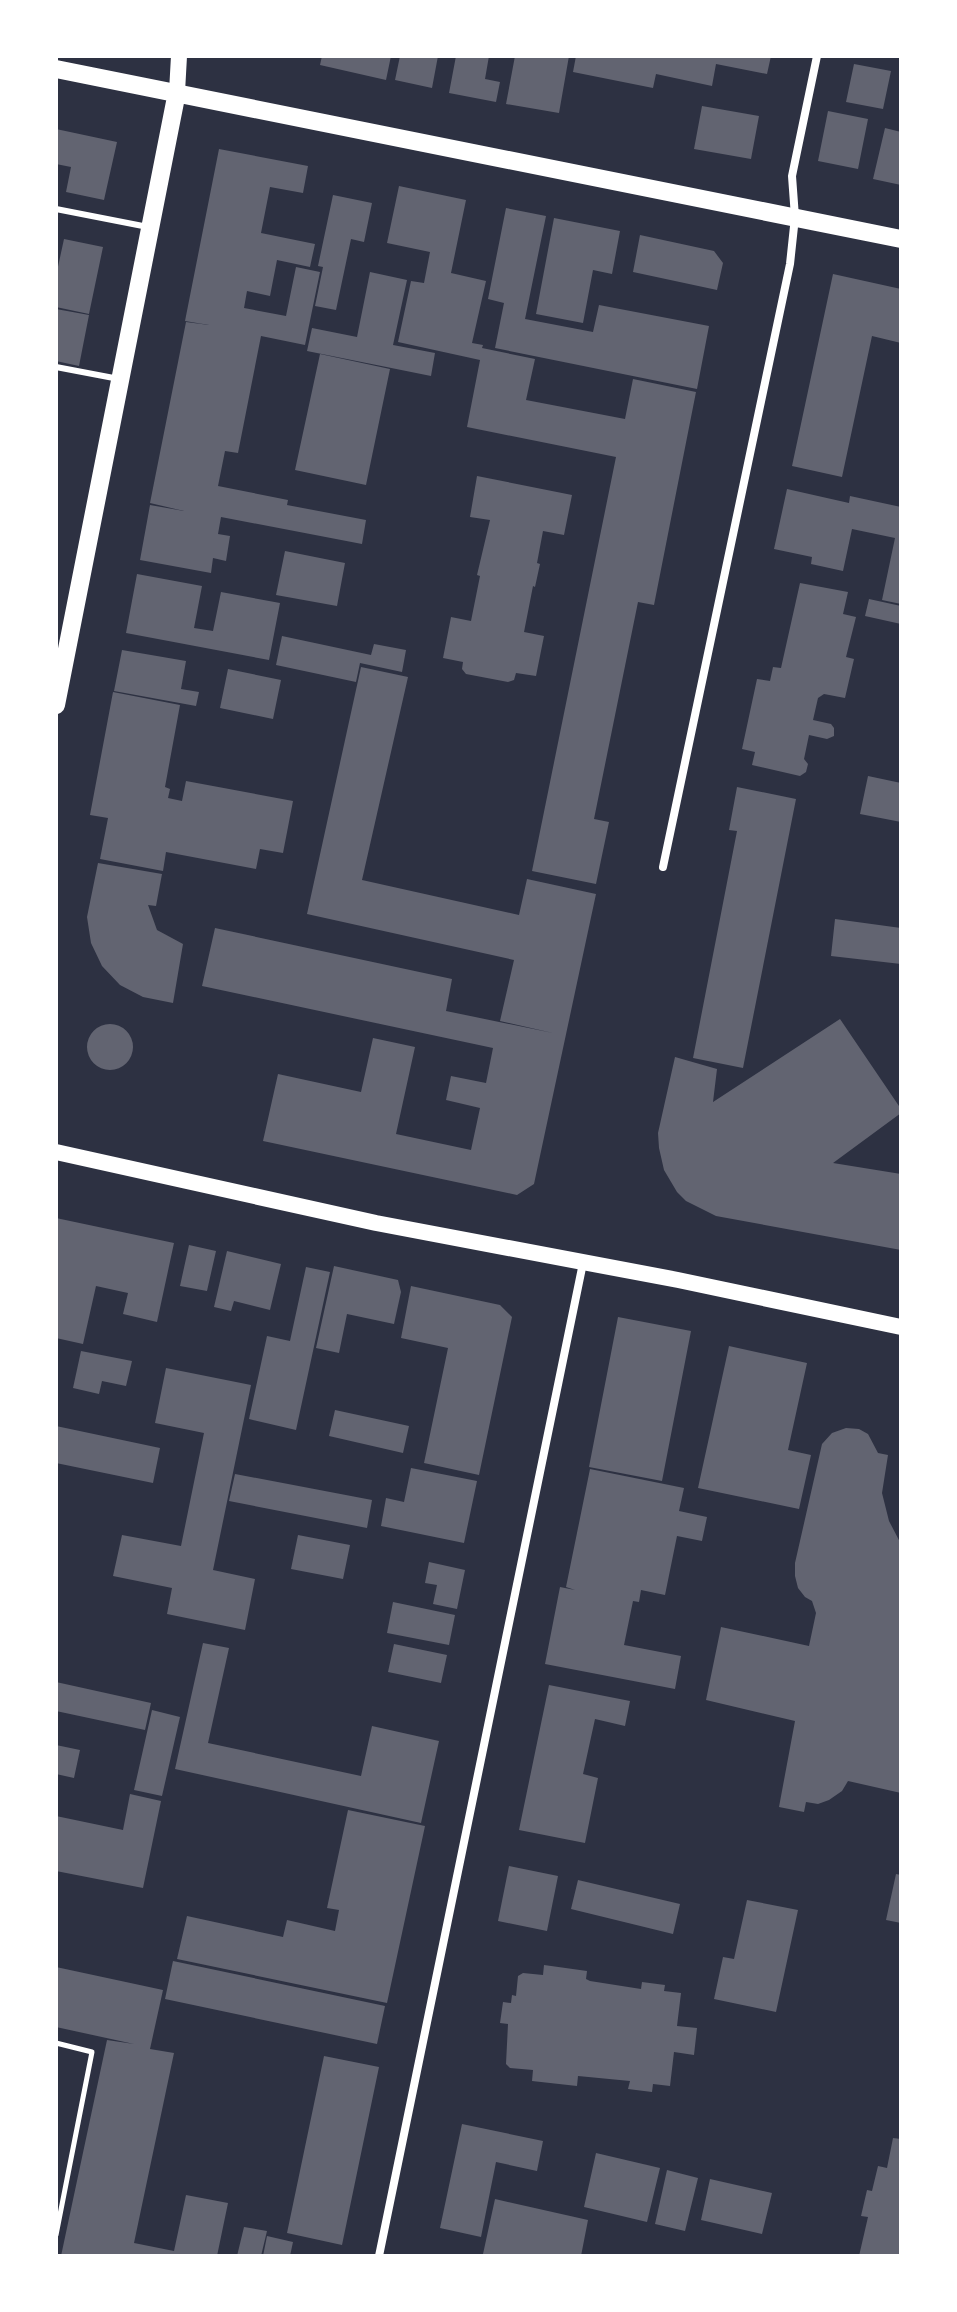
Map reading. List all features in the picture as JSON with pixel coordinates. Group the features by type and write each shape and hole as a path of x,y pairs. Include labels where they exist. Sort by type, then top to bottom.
{"main road":[{"path":"56,705 177,92 179,56"},
{"path":"56,69 901,239"},
{"path":"56,1152 376,1223 901,1327"}],"street":[{"path":"663,867 790,264 795,217 792,176 817,56"},
{"path":"379,2256 583,1263"}],"lane":[{"path":"56,209 151,228"},
{"path":"56,367 122,379"}],"path":[{"path":"56,2043 92,2052 56,2235"}],"building":[{"path":"322,56 391,56 386,80 320,65"},
{"path":"400,56 438,56 432,88 395,80"},
{"path":"456,56 489,56 485,79 500,82 496,102 449,93"},
{"path":"515,56 569,56 559,113 506,104"},
{"path":"576,56 771,56 767,74 716,64 712,86 656,74 653,88 573,72"},
{"path":"854,64 891,71 883,109 846,102"},
{"path":"702,106 759,116 751,159 694,149"},
{"path":"828,111 868,119 858,169 818,161"},
{"path":"885,128 901,132 901,185 873,179"},
{"path":"56,129 117,142 104,200 66,192 71,167 56,164"},
{"path":"219,149 308,166 303,193 270,187 261,233 315,244 310,267 277,260 270,296 247,291 244,308 286,316 296,267 320,272 305,345 261,336 238,453 225,451 218,486 288,500 287,505 366,520 362,544 221,517 218,534 230,536 226,561 213,558 211,573 140,560 150,505 184,511 150,503 186,322 209,325 185,321"},
{"path":"399,186 466,200 451,273 486,281 472,343 535,359 526,400 625,419 633,379 696,392 654,605 638,602 594,819 609,822 596,884 532,871 616,457 467,427 480,360 398,342 411,281 424,283 430,252 387,243"},
{"path":"333,195 372,203 364,242 351,239 336,310 315,306 323,267 318,266"},
{"path":"506,208 546,216 525,319 593,332 599,305 709,326 697,389 495,348 504,303 488,299"},
{"path":"554,218 620,231 612,274 593,270 583,323 536,314"},
{"path":"640,235 714,251 723,263 717,290 633,272"},
{"path":"64,239 103,247 89,314 56,307 56,276"},
{"path":"370,272 407,280 393,345 435,353 431,376 307,351 312,328 357,337"},
{"path":"833,274 901,289 901,343 872,336 842,477 792,466"},
{"path":"56,309 89,315 79,366 56,361"},
{"path":"320,354 390,369 366,485 295,470"},
{"path":"477,476 572,495 564,535 543,531 537,563 540,564 524,632 544,636 536,676 516,673 514,680 508,682 466,674 462,669 463,662 443,658 451,617 471,621 480,576 477,575 490,520 470,517"},
{"path":"787,489 849,503 850,496 901,507 901,604 882,600 895,538 852,529 843,571 811,564 812,557 774,549"},
{"path":"285,551 345,563 337,606 276,595"},
{"path":"137,574 202,586 194,628 213,631 221,592 280,603 269,660 126,633"},
{"path":"800,583 848,592 843,614 856,617 846,657 854,659 845,698 824,694 818,698 813,720 831,724 834,736 827,739 809,735 804,759 808,764 806,772 800,776 752,765 755,752 742,749 757,679 770,681 773,667 781,668"},
{"path":"869,599 901,606 901,624 865,616"},
{"path":"282,636 371,655 374,644 406,650 402,672 360,663 356,682 276,665"},
{"path":"122,650 186,661 181,689 199,692 196,706 114,691"},
{"path":"361,667 408,677 362,880 519,915 527,879 596,894 534,1184 517,1195 263,1141 278,1074 361,1092 373,1038 415,1047 396,1134 471,1150 480,1108 446,1100 451,1076 486,1083 493,1048 202,986 215,928 452,979 446,1011 553,1033 500,1021 514,960 307,914"},
{"path":"228,669 281,680 273,719 220,708"},
{"path":"113,692 180,705 165,787 170,789 168,798 182,801 186,781 293,801 283,853 260,849 256,869 166,852 163,871 100,859 108,818 90,815"},
{"path":"868,776 901,783 901,822 860,814"},
{"path":"737,787 796,799 743,1068 693,1058 737,831 729,830"},
{"path":"98,863 162,874 156,906 148,905 157,930 183,944 173,1003 143,997 120,985 102,966 91,943 87,917"},
{"path":"835,919 901,928 901,964 831,956"},
{"path":"840,1019 901,1113 833,1163 901,1174 901,1250 716,1216 686,1201 664,1170 658,1133 675,1057 717,1069 713,1102"},
{"path":"110,1024 127,1030 133,1047 127,1064 110,1070 93,1064 87,1047 93,1030"},
{"path":"56,1218 174,1243 157,1322 123,1314 128,1293 96,1286 83,1344 56,1338"},
{"path":"189,1245 216,1251 207,1291 180,1286"},
{"path":"227,1251 281,1264 270,1310 234,1301 231,1311 214,1307"},
{"path":"334,1266 398,1280 401,1292 394,1324 347,1314 339,1353 316,1348"},
{"path":"306,1267 330,1272 296,1430 249,1419 267,1336 290,1341"},
{"path":"411,1286 500,1305 512,1317 479,1475 424,1463 448,1348 401,1338"},
{"path":"618,1317 691,1331 662,1481 589,1467"},
{"path":"729,1346 807,1363 788,1450 811,1455 799,1509 698,1488"},
{"path":"81,1351 132,1361 126,1386 102,1381 99,1394 73,1388"},
{"path":"166,1368 251,1385 213,1570 255,1579 245,1630 167,1614 172,1588 113,1576 122,1535 181,1546 204,1433 155,1423"},
{"path":"335,1410 409,1426 403,1453 329,1436"},
{"path":"56,1426 160,1448 153,1483 56,1463"},
{"path":"846,1428 859,1429 868,1434 878,1453 888,1455 882,1493 889,1521 901,1544 901,1793 848,1781 842,1791 829,1800 818,1804 806,1802 804,1812 779,1807 795,1721 706,1700 721,1627 809,1646 816,1613 812,1601 798,1588 795,1563 822,1444 832,1433"},
{"path":"411,1468 477,1481 464,1543 381,1526 386,1498 404,1502"},
{"path":"590,1469 684,1488 679,1511 707,1517 702,1541 677,1536 665,1595 641,1590 639,1602 633,1601 624,1645 681,1656 675,1689 545,1664 560,1587 575,1590 566,1587"},
{"path":"235,1474 372,1500 367,1528 229,1501"},
{"path":"298,1535 350,1545 343,1579 291,1569"},
{"path":"429,1562 465,1570 457,1609 433,1604 437,1585 425,1583"},
{"path":"393,1602 455,1615 449,1645 387,1633"},
{"path":"203,1643 229,1648 208,1743 361,1776 372,1726 439,1741 421,1823 175,1769"},
{"path":"394,1644 447,1655 441,1683 388,1672"},
{"path":"56,1682 151,1703 145,1730 56,1711"},
{"path":"549,1685 630,1701 625,1726 595,1719 583,1774 598,1778 585,1843 519,1830"},
{"path":"152,1710 180,1717 162,1796 134,1790"},
{"path":"56,1745 80,1750 74,1778 56,1774"},
{"path":"130,1794 161,1801 143,1888 56,1871 56,1816 123,1830"},
{"path":"348,1810 425,1826 387,2003 177,1959 187,1916 283,1937 287,1920 335,1931 339,1910 327,1908"},
{"path":"509,1866 558,1876 547,1931 498,1921"},
{"path":"896,1874 901,1875 901,1923 886,1920"},
{"path":"578,1880 680,1904 673,1934 571,1909"},
{"path":"747,1900 798,1910 776,2012 714,1999 723,1957 734,1959"},
{"path":"173,1961 385,2006 377,2044 165,1999"},
{"path":"544,1965 587,1971 586,1979 590,1981 641,1989 642,1982 665,1985 664,1991 681,1993 677,2026 697,2028 694,2055 674,2052 670,2086 653,2084 652,2092 628,2089 630,2081 578,2076 577,2086 532,2081 533,2070 510,2068 506,2064 508,2024 500,2023 503,2002 511,2003 512,1995 516,1996 518,1976 523,1973 543,1975"},
{"path":"56,1967 163,1990 150,2049 174,2053 134,2243 174,2251 186,2195 228,2203 217,2256 61,2256 107,2040 134,2044 56,2027"},
{"path":"324,2056 379,2067 342,2245 287,2233"},
{"path":"462,2124 543,2141 537,2171 496,2162 481,2237 440,2228"},
{"path":"893,2138 901,2139 901,2256 859,2256 868,2217 861,2216 867,2190 872,2191 878,2166 887,2168"},
{"path":"596,2153 660,2168 647,2222 584,2207"},
{"path":"667,2170 698,2178 685,2231 655,2224"},
{"path":"710,2179 772,2193 762,2234 701,2220"},
{"path":"495,2199 588,2220 581,2256 483,2254"},
{"path":"244,2227 267,2231 261,2256 237,2256"},
{"path":"267,2236 293,2242 290,2256 263,2256"}]}
